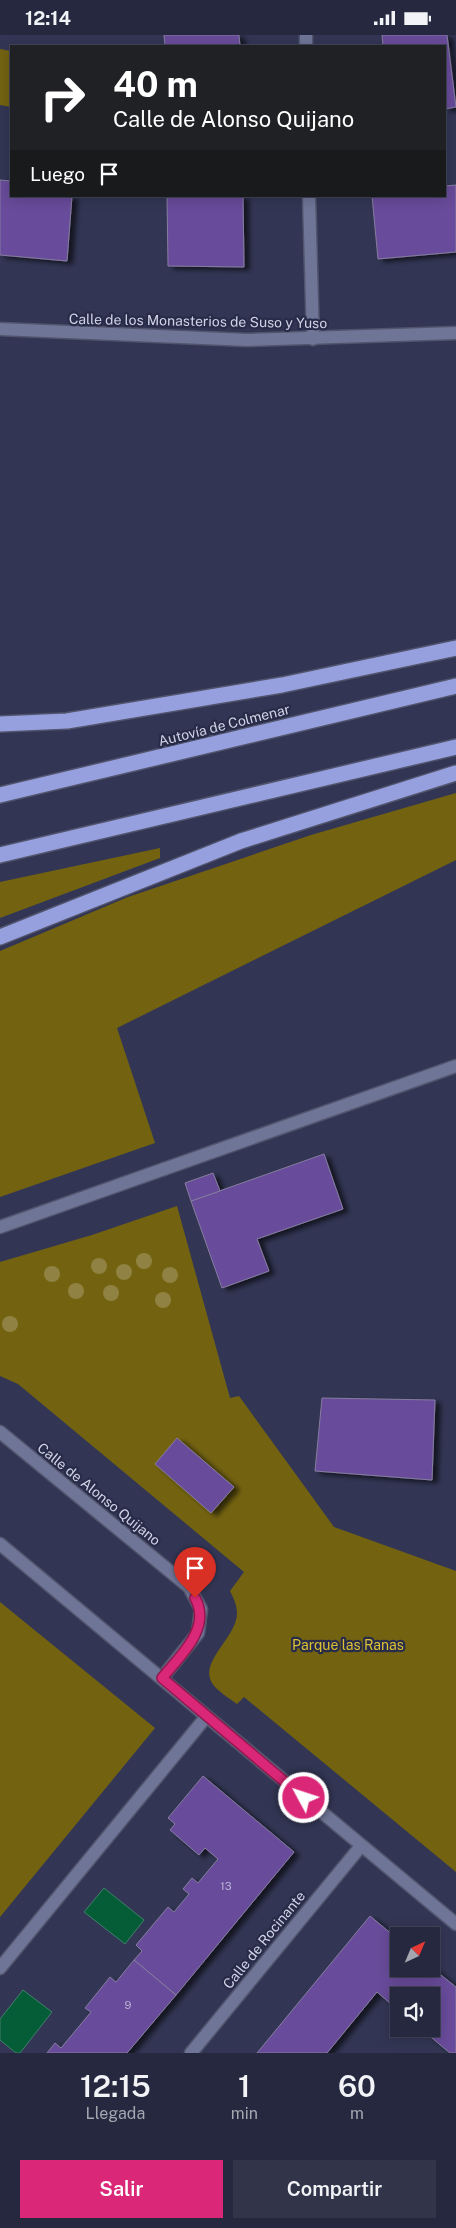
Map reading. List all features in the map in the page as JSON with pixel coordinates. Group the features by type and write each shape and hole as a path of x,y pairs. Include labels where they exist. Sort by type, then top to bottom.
{"highway":[{"path":"0,725 87,718 282,685 456,648"},
{"name":"Autovía de Colmenar","path":"0,795 456,686"},
{"path":"0,855 456,747"},
{"path":"0,937 241,841 456,773"}],"street":[{"path":"309,197 313,339"},
{"name":"Calle de los Monasterios de Suso y Yuso","path":"0,329 238,339 313,339 456,333"},
{"path":"0,1227 456,1066"},
{"name":"Calle de Alonso Quijano","path":"0,1432 189,1587 201,1609 198,1633 162,1678"},
{"path":"0,1544 456,1924"},
{"path":"0,1968 206,1717"},
{"name":"Calle de Rocinante","path":"191,2053 361,1846"}],"green space":[{"path":"0,49 10,51 10,107 0,105"},
{"path":"456,793 456,860 117,1028 155,1143 0,1197 0,951 128,897 311,835"},
{"path":"160,848 160,858 0,918 0,882"},
{"name":"Parque las Ranas","path":"177,1206 230,1398 239,1396 334,1527 456,1571 456,1872 244,1697 237,1704 215,1687 210,1678 210,1669 213,1660 235,1623 237,1610 230,1591 244,1572 18,1384 0,1376 0,1262 92,1235"},
{"path":"0,1602 155,1728 0,1917"}],"shaded area":[{"path":"104,1888 144,1920 125,1944 84,1912"},
{"path":"23,1990 52,2012 20,2053 16,2053 0,2040 0,2019"}],"building":[{"path":"164,35 239,35 240,45 165,45"},
{"path":"382,35 447,35 456,107 446,109 446,45 383,45"},
{"path":"0,180 10,181 10,197 72,197 67,261 0,255"},
{"path":"456,185 456,252 378,259 372,197 446,197 446,186"},
{"path":"167,197 243,197 244,267 168,266"},
{"path":"324,1154 343,1209 257,1239 269,1271 222,1288 191,1201"},
{"path":"213,1173 220,1191 191,1201 185,1183"},
{"path":"322,1398 435,1400 432,1480 315,1471"},
{"path":"177,1438 234,1487 211,1513 155,1464"},
{"path":"203,1776 294,1852 176,1995 134,1960 142,1951 136,1945 168,1907 174,1912 189,1894 183,1889 192,1878 198,1883 218,1859 205,1848 199,1855 170,1830 175,1824 168,1818"},
{"path":"370,1916 390,1933 390,1977 440,1977 440,1974 456,1987 456,2053 450,2053 431,2037 440,2037 440,1987 390,1987 390,2003 377,1992 327,2053 257,2053"},
{"path":"134,1960 176,1995 127,2053 47,2053 55,2043 61,2048 91,2012 85,2008 110,1977 116,1982"}],"route":[{"path":"195,1598 201,1609 198,1633 162,1678 304,1798"}]}
